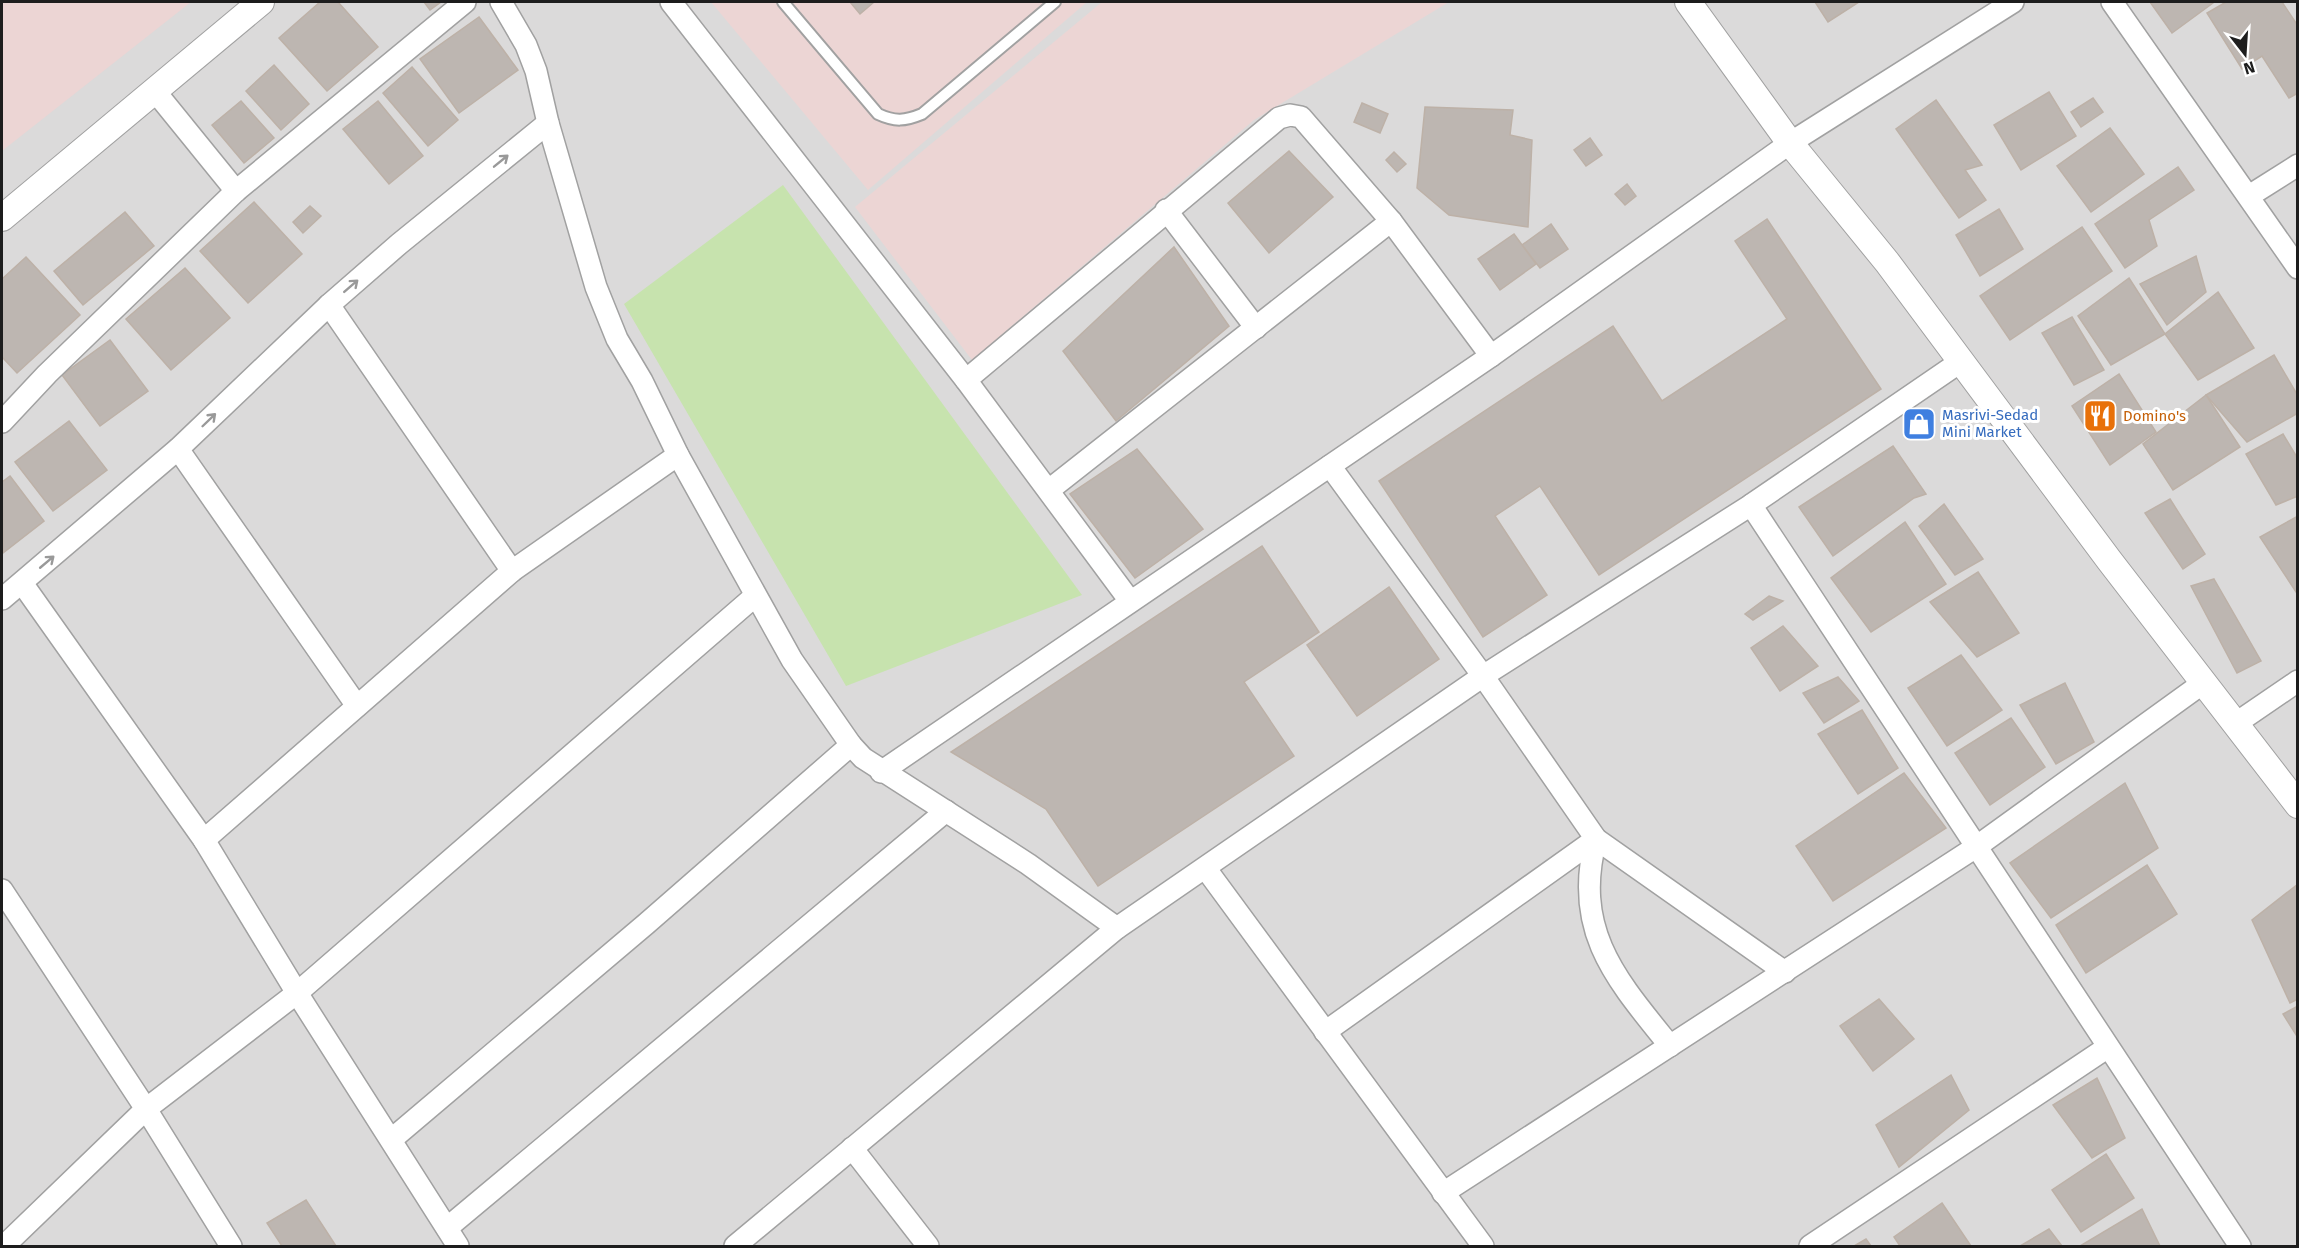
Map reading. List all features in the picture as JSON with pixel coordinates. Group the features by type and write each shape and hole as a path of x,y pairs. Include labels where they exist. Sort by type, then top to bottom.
{"street":[{"path":"2,218 261,2"},
{"path":"2,422 47,374 236,191 465,2"},
{"path":"501,2 526,45 534,65 548,123 607,318 642,381 678,455 792,660 851,745 881,772 1028,864 1117,928"},
{"path":"671,2 966,381 1130,601"},
{"path":"1688,2 1790,143 1887,262 1960,362 2298,805"},
{"path":"881,772 1491,356 1790,143 2013,2"},
{"path":"2112,2 2298,268"},
{"path":"154,90 236,191"},
{"path":"966,381 1166,210 1279,118 1290,115 1301,117 1391,221 1491,356"},
{"path":"2,599 178,450 329,305 548,123"},
{"path":"2249,196 2298,165"},
{"path":"1166,210 1256,328"},
{"path":"1049,490 1391,221"},
{"path":"329,305 512,571"},
{"path":"735,1246 1117,928 1206,869 1483,676 1750,505 1960,362"},
{"path":"178,450 357,706"},
{"path":"204,840 512,571 678,455"},
{"path":"1330,466 1483,676 1596,839 1785,972"},
{"path":"1750,505 2108,1047 2232,1244"},
{"path":"22,583 204,840 297,993 458,1246"},
{"path":"8,1240 146,1109 297,993 755,596"},
{"path":"2235,724 2298,681"},
{"path":"1443,1193 1976,847 2203,683"},
{"path":"392,1139 664,908 851,745"},
{"path":"447,1228 946,811"},
{"path":"1325,1032 1596,839"},
{"path":"1596,839 1587,887 1590,914 1603,950 1627,992 1670,1046"},
{"path":"1206,869 1483,1246"},
{"path":"2,890 146,1109 231,1246"},
{"path":"1810,1246 2108,1047"},
{"path":"852,1148 928,1246"}],"lane":[{"path":"783,2 878,114 892,120 908,120 922,114 1055,2"}],"shaded area":[{"path":"2,2 2297,2 2297,1246 2,1246"},
{"path":"2,2 191,2 2,151"},
{"path":"711,2 1087,2 868,190"},
{"path":"1102,2 1449,2 1254,120 972,360 855,207"}],"green space":[{"path":"783,185 1082,595 846,686 624,304"}],"building":[{"path":"320,2 338,2 378,47 327,91 279,38"},
{"path":"424,2 441,2 430,10"},
{"path":"850,2 874,2 860,14"},
{"path":"1815,2 1859,2 1828,22"},
{"path":"2150,2 2212,2 2213,3 2172,33"},
{"path":"2226,2 2282,2 2298,26 2298,93 2289,98 2262,56 2242,69 2207,13"},
{"path":"479,17 518,70 459,113 420,59"},
{"path":"274,65 309,104 281,130 246,91"},
{"path":"412,67 458,120 428,146 383,93"},
{"path":"2049,92 2076,136 2021,170 1994,125"},
{"path":"2093,98 2103,112 2081,127 2071,112"},
{"path":"1936,100 1982,165 1965,170 1986,200 1959,218 1896,129"},
{"path":"241,101 274,138 244,163 212,125"},
{"path":"378,101 423,156 389,184 343,129"},
{"path":"1362,103 1388,114 1380,133 1354,122"},
{"path":"1425,107 1513,110 1510,135 1532,140 1528,227 1449,215 1417,188"},
{"path":"2110,128 2144,174 2091,212 2057,166"},
{"path":"1590,138 1602,155 1586,166 1574,150"},
{"path":"1289,151 1333,197 1269,253 1228,203"},
{"path":"1394,152 1406,164 1397,172 1386,160"},
{"path":"2178,167 2194,190 2149,220 2157,246 2125,268 2095,224"},
{"path":"1627,184 1636,196 1625,205 1615,194"},
{"path":"254,202 302,254 248,303 200,251"},
{"path":"310,206 321,216 303,233 293,222"},
{"path":"1999,209 2023,249 1980,276 1956,235"},
{"path":"125,212 154,246 83,305 54,271"},
{"path":"1767,219 1881,389 1599,575 1540,486 1495,516 1547,595 1483,637 1379,481 1613,326 1662,401 1787,319 1735,241"},
{"path":"1551,224 1568,249 1540,268 1522,245"},
{"path":"2082,227 2112,271 2010,340 1980,296"},
{"path":"1514,234 1536,264 1500,290 1478,259"},
{"path":"1174,247 1229,326 1116,421 1063,351"},
{"path":"2196,256 2206,292 2167,325 2140,284"},
{"path":"26,257 80,315 17,373 2,357 2,279"},
{"path":"185,268 230,318 171,370 126,319"},
{"path":"2129,278 2165,334 2111,365 2078,316"},
{"path":"2218,292 2254,348 2198,380 2165,334"},
{"path":"2072,317 2104,370 2074,385 2042,333"},
{"path":"110,340 148,391 100,426 62,375"},
{"path":"2274,355 2298,396 2298,413 2247,442 2206,395"},
{"path":"2119,374 2156,432 2110,465 2072,406"},
{"path":"2206,395 2240,447 2173,490 2143,444"},
{"path":"69,421 107,470 53,511 15,462"},
{"path":"2283,434 2298,459 2298,496 2276,505 2246,454"},
{"path":"1893,446 1926,494 1914,498 1833,556 1799,507"},
{"path":"1137,449 1203,529 1135,578 1070,494"},
{"path":"10,476 44,521 3,553 2,482"},
{"path":"2170,499 2205,554 2183,569 2145,513"},
{"path":"1944,504 1983,559 1955,575 1919,526"},
{"path":"2298,516 2298,595 2260,537"},
{"path":"1905,522 1946,584 1871,632 1831,578"},
{"path":"1262,546 1319,632 1244,682 1294,756 1098,886 1046,809 951,752"},
{"path":"1978,572 2019,633 1977,657 1930,602"},
{"path":"2214,579 2261,661 2237,673 2191,586"},
{"path":"1389,587 1439,659 1357,716 1307,645"},
{"path":"1769,596 1783,601 1753,620 1745,614"},
{"path":"1783,626 1818,666 1780,691 1751,648"},
{"path":"1961,655 2002,710 1947,746 1908,688"},
{"path":"1838,677 1859,701 1824,723 1803,693"},
{"path":"2065,683 2094,742 2056,764 2020,705"},
{"path":"1862,710 1898,768 1858,794 1818,734"},
{"path":"2011,718 2045,767 1990,805 1955,753"},
{"path":"1904,773 1946,828 1833,901 1796,846"},
{"path":"2125,783 2158,848 2051,918 2010,863"},
{"path":"2147,865 2177,914 2086,973 2056,925"},
{"path":"2298,884 2298,999 2290,1003 2252,920"},
{"path":"1879,999 1914,1039 1873,1071 1840,1026"},
{"path":"2298,1006 2298,1038 2283,1014"},
{"path":"1951,1075 1969,1110 1899,1167 1876,1125"},
{"path":"2097,1078 2125,1138 2092,1158 2053,1105"},
{"path":"2106,1154 2134,1198 2081,1232 2052,1190"},
{"path":"306,1200 336,1246 282,1246 267,1223"},
{"path":"1942,1203 1971,1246 1900,1246 1894,1237"},
{"path":"2142,1209 2160,1246 2080,1246"},
{"path":"2049,1229 2062,1246 2020,1246"},
{"path":"1866,1239 1871,1246 1854,1246"}],"place":[{"name":"Domino's","path":"2100,416"},
{"name":"Masrivi-Sedad Mini Market","path":"1919,424"}]}
